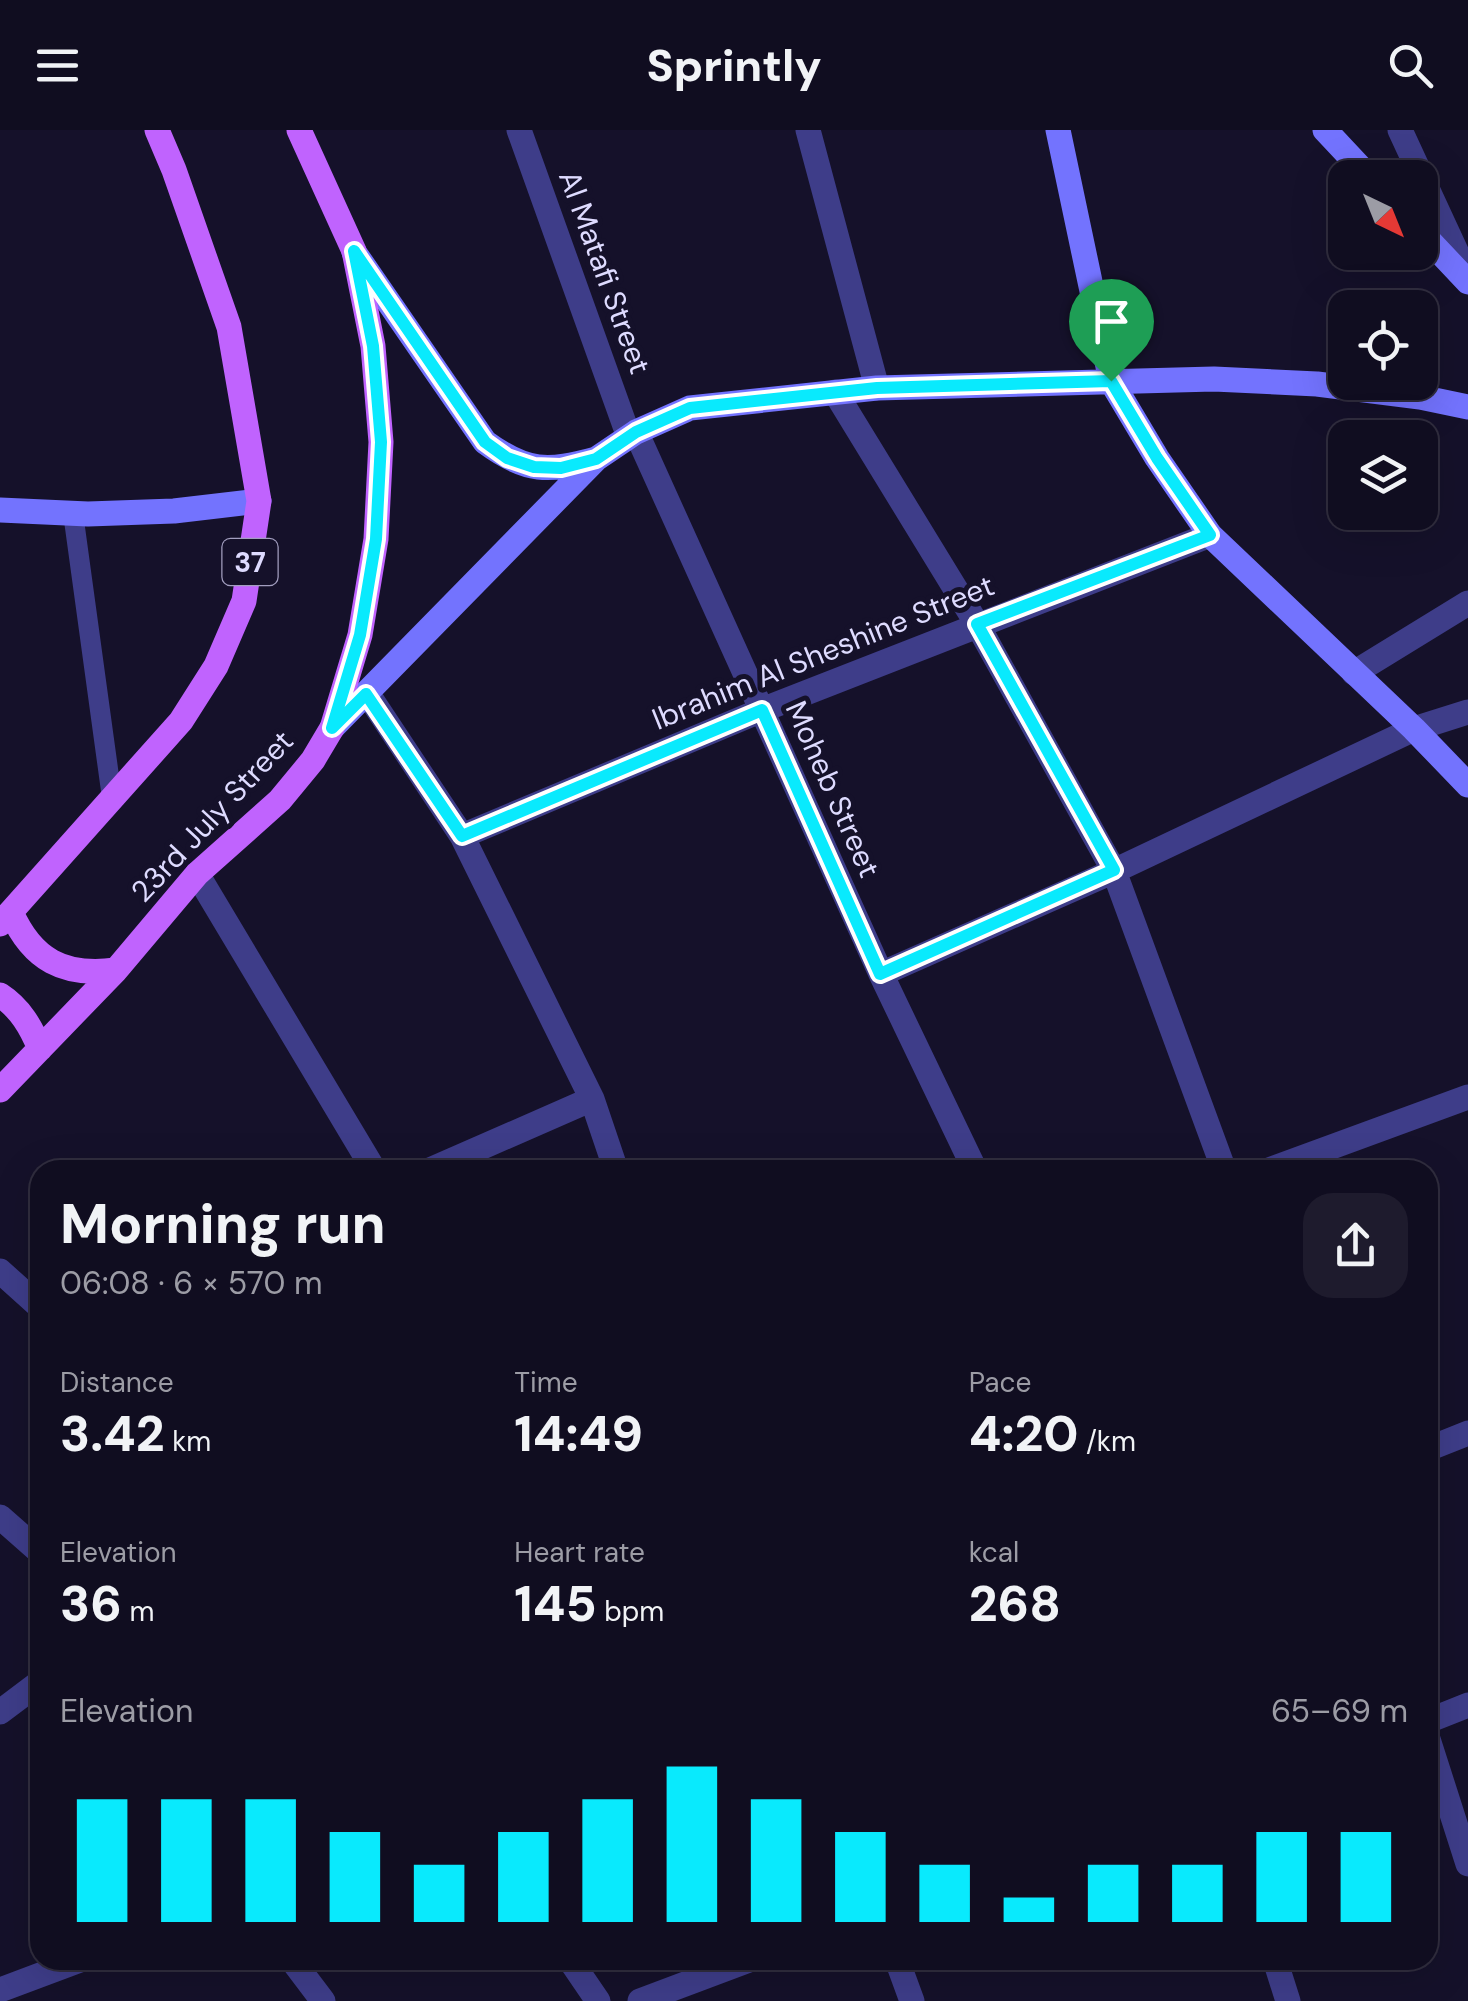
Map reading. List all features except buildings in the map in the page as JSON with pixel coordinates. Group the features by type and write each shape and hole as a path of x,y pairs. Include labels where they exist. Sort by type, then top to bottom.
{"main road":[{"name":"37","path":"6,918 181,721 216,666 244,601 260,501 229,327 157,130"},
{"name":"23rd July Street","path":"0,1090 116,970 197,874 280,800 313,760 332,728 360,635 376,539 381,442 373,346 354,251 300,130"},
{"path":"6,918 51,962 72,971 116,970"},
{"path":"0,995 21,1014 40,1049"}],"street":[{"name":"Al Matafi Street","path":"520,130 633,434"},
{"path":"808,130 877,388"},
{"path":"1058,130 1111,381 1157,458 1210,535 1468,785"},
{"path":"1325,130 1353,160"},
{"path":"1400,130 1468,280"},
{"path":"1438,249 1468,280"},
{"path":"354,251 485,442 507,458 534,467 561,468 596,459"},
{"path":"332,728 596,459 633,434 690,408 877,388 1214,379 1317,384 1468,406"},
{"path":"835,392 977,624 1114,870 1220,1160"},
{"name":"Moheb Street","path":"633,434 880,974 970,1160"},
{"path":"0,510 73,514 174,511 260,501"},
{"name":"Ibrahim Al Sheshine Street","path":"462,836 762,710 1210,535"},
{"path":"1354,673 1468,604"},
{"path":"366,694 462,836 592,1099 613,1160"},
{"path":"880,974 1114,870 1414,729 1468,712"},
{"path":"197,874 368,1160"},
{"path":"453,1160 592,1099"},
{"path":"1301,1160 1465,1107"},
{"path":"0,1271 30,1298"},
{"path":"1438,1444 1468,1433"},
{"path":"0,1517 30,1543"},
{"path":"0,1712 30,1690"},
{"path":"1438,1716 1468,1705"},
{"path":"1438,1770 1468,1864"},
{"path":"0,1990 53,1970"},
{"path":"300,1970 323,2001"},
{"path":"577,1970 598,2001"},
{"path":"640,2001 722,1970"},
{"path":"901,1970 912,2001"},
{"path":"1279,1970 1288,2001"}],"lane":[{"path":"73,514 112,798"}],"route":[{"path":"354,251 485,442 507,458 534,467 561,468 596,459 636,432 690,408 877,388 1111,381 1210,535 977,624 1114,870 880,974 762,710 462,836 366,694 332,728 360,635 376,539 381,442 373,346 354,251"}]}
